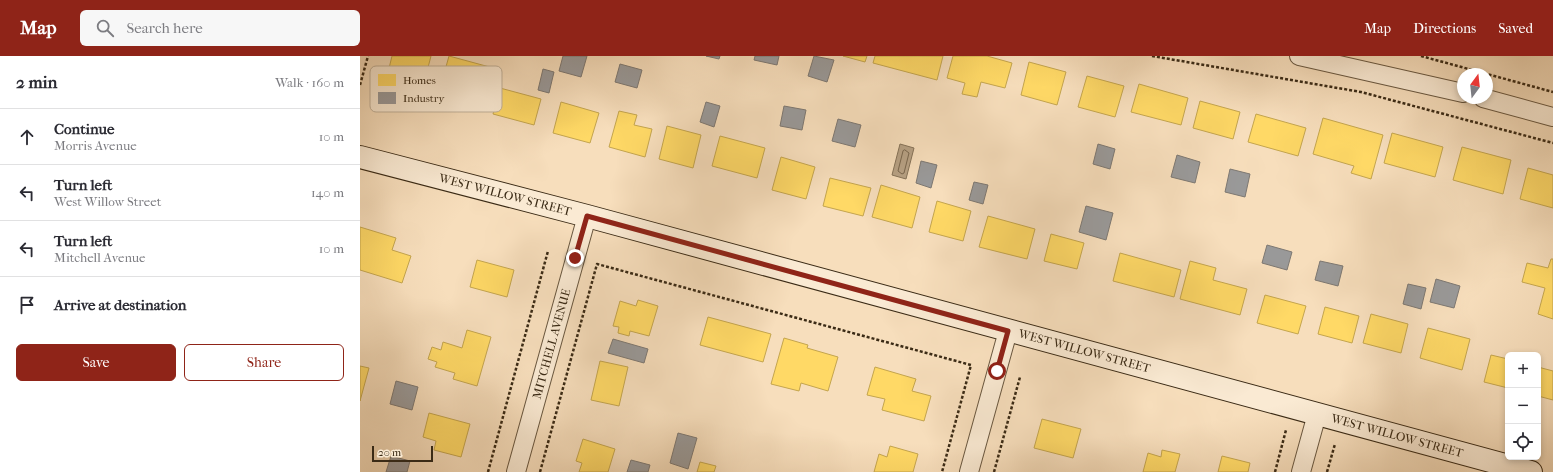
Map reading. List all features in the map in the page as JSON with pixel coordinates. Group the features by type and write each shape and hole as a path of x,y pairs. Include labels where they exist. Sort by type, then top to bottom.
{"street":[{"path":"1299,56 1457,92"},
{"path":"1493,101 1553,117"},
{"name":"WEST WILLOW STREET","path":"360,157 587,216 1531,472"},
{"name":"MITCHELL AVENUE","path":"516,472 587,216"},
{"path":"969,472 1008,331"},
{"path":"1301,472 1317,414"}],"path":[{"path":"360,85 368,56"},
{"path":"1152,56 1361,92 1553,143"},
{"path":"1421,56 1553,92"},
{"path":"488,472 548,251"},
{"path":"540,472 597,264 971,365 942,472"},
{"path":"994,472 1020,377"},
{"path":"1274,472 1286,430"},
{"path":"1327,472 1335,444"}],"water":[{"path":"900,144 914,148 906,179 892,175"}],"building: Homes":[{"path":"392,56 431,56 428,66 390,66"},
{"path":"449,56 486,66 446,66"},
{"path":"843,56 867,56 865,62"},
{"path":"875,56 943,56 937,80 873,63"},
{"path":"953,56 987,56 1012,63 1005,88 981,82 977,97 962,94 965,83 947,78"},
{"path":"1029,62 1066,72 1057,105 1021,95"},
{"path":"1087,76 1124,86 1115,117 1078,107"},
{"path":"1139,84 1188,98 1181,125 1131,112"},
{"path":"502,89 541,99 534,125 493,114 494,112 502,112"},
{"path":"1200,101 1240,112 1233,139 1193,128"},
{"path":"561,102 599,113 590,143 553,133"},
{"path":"619,111 637,115 634,125 652,129 645,157 609,147"},
{"path":"1256,114 1306,128 1298,156 1248,142"},
{"path":"1323,118 1383,135 1371,179 1351,173 1354,166 1313,154"},
{"path":"667,126 701,135 693,168 659,159"},
{"path":"1392,133 1443,147 1435,177 1384,163"},
{"path":"720,136 765,148 757,178 712,166"},
{"path":"1462,147 1511,160 1503,194 1453,180"},
{"path":"781,157 815,167 806,199 772,190"},
{"path":"1528,168 1553,175 1553,208 1520,199"},
{"path":"830,178 871,188 863,216 823,206"},
{"path":"881,185 920,197 912,228 872,217"},
{"path":"937,201 971,211 963,241 929,232"},
{"path":"988,216 1035,229 1027,259 979,247"},
{"path":"360,227 396,238 392,250 411,256 402,283 360,270"},
{"path":"1051,234 1084,243 1077,269 1044,261"},
{"path":"1120,253 1181,270 1174,297 1113,281"},
{"path":"1551,259 1553,259 1553,319 1538,314 1545,288 1522,282 1527,263 1548,268"},
{"path":"477,260 514,270 507,297 470,287"},
{"path":"1190,261 1216,268 1213,280 1247,289 1240,315 1180,299"},
{"path":"1265,295 1306,306 1298,334 1257,323"},
{"path":"638,300 658,306 649,336 630,331 629,336 618,333 619,327 613,326 620,301 636,306"},
{"path":"1325,307 1359,316 1352,343 1318,334"},
{"path":"1371,314 1408,324 1401,353 1363,343"},
{"path":"708,317 771,334 763,362 700,345"},
{"path":"1428,328 1470,339 1462,370 1420,358"},
{"path":"467,330 491,337 477,386 453,379 455,373 435,367 437,362 428,359 432,347 441,350 443,342 462,348"},
{"path":"784,338 808,345 807,348 838,357 828,391 801,383 799,391 771,384"},
{"path":"1491,355 1505,358 1505,387 1484,382"},
{"path":"600,361 628,367 619,406 591,400"},
{"path":"360,366 369,368 360,401"},
{"path":"875,367 916,379 912,391 931,396 924,421 882,410 885,399 867,395"},
{"path":"1541,368 1553,371 1553,400 1541,397"},
{"path":"429,413 470,424 461,457 434,450 436,441 423,437"},
{"path":"1042,419 1081,429 1073,458 1034,448"},
{"path":"583,439 615,449 608,472 579,472 582,463 576,461"},
{"path":"890,446 918,454 913,472 874,472 879,454 887,457"},
{"path":"1162,450 1180,454 1175,472 1143,472 1148,453 1161,457"},
{"path":"1222,456 1250,463 1248,472 1218,472"},
{"path":"700,462 716,466 714,472 697,472"}],"building: Industry":[{"path":"563,56 587,56 581,77 559,71"},
{"path":"706,56 720,56 719,59"},
{"path":"755,56 779,56 777,65 754,60"},
{"path":"814,56 834,60 827,82 808,76"},
{"path":"620,64 642,70 637,88 615,82"},
{"path":"543,69 554,72 549,93 538,90"},
{"path":"706,102 720,106 714,127 700,122"},
{"path":"784,106 806,110 802,130 780,126"},
{"path":"838,119 861,125 855,147 832,141"},
{"path":"1098,144 1115,149 1110,169 1093,164"},
{"path":"1177,155 1200,162 1195,183 1171,177"},
{"path":"921,161 937,165 931,188 916,183"},
{"path":"1230,169 1250,174 1245,197 1225,192"},
{"path":"974,182 988,185 983,204 969,200"},
{"path":"1086,206 1113,213 1106,240 1079,232"},
{"path":"1267,245 1292,252 1287,270 1262,263"},
{"path":"1320,261 1343,266 1338,286 1315,280"},
{"path":"1436,279 1460,286 1454,308 1430,302"},
{"path":"1408,284 1426,288 1421,309 1403,304"},
{"path":"613,339 648,349 644,363 608,353"},
{"path":"396,381 418,387 412,410 390,404"},
{"path":"678,433 697,438 688,469 670,463"},
{"path":"391,456 410,461 407,472 386,472"},
{"path":"631,460 650,465 648,472 627,472"}],"route":[{"path":"575,258 587,216 1008,331 997,371"}]}
